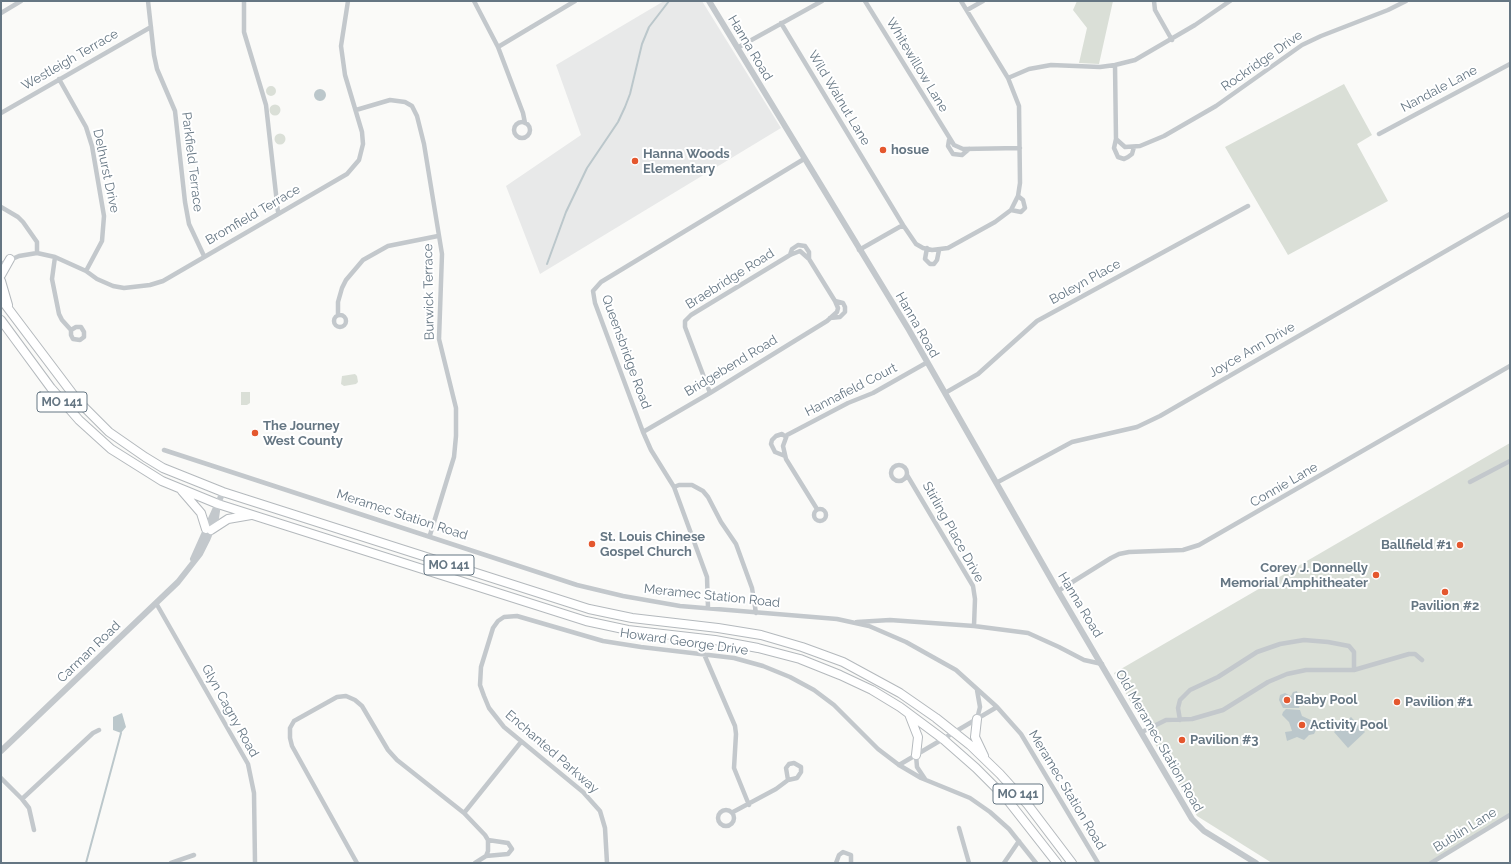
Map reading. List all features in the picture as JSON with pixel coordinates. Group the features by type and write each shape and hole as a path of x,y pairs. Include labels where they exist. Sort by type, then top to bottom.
{"highway":[{"path":"1,275 10,259"},
{"path":"1,281 9,310"},
{"name":"MO 141","path":"1,299 63,384 83,406 109,432 163,468 223,492 589,609 632,618 740,631 802,647 843,662 882,682 918,704 955,732 986,760 1028,805 1072,863"},
{"name":"MO 141","path":"1,320 51,388 79,420 111,449 129,462 180,489 218,504 586,621 628,630 737,644 793,657 857,683 909,713 943,739 976,768 1006,798 1057,863"},
{"path":"180,489 201,513 209,530 228,519 253,514"},
{"path":"909,713 918,737 916,755"},
{"path":"977,719 975,737 986,760"}],"street":[{"path":"1,12 21,1"},
{"name":"Parkfield Terrace","path":"148,1 154,55 157,68 175,111 185,202 189,224 204,256"},
{"path":"244,1 244,32 266,105 278,212"},
{"name":"Bromfield Terrace","path":"1,264 10,259 28,254 55,257 86,271 97,279 113,286 138,288 163,280 278,212 338,180 356,165 361,156 363,144 362,132 345,75 341,46 348,1"},
{"path":"474,1 498,47 523,113 525,123"},
{"path":"498,47 575,1"},
{"name":"Hanna Road","path":"709,1 909,330 926,363 945,393 1058,591 1102,664"},
{"path":"737,48 822,1"},
{"name":"Whitewillow Lane","path":"865,1 950,140 958,147 969,149 1020,148"},
{"path":"939,250 938,260 934,264 930,264 925,259 926,248 939,250 954,245 995,222 1011,210 1018,196 1020,184 1020,106 1008,78 961,1"},
{"path":"967,10 983,1"},
{"path":"1154,1 1155,10 1172,40"},
{"path":"1008,78 1029,69 1051,65 1115,65 1143,57 1172,40 1230,1"},
{"name":"Rockridge Drive","path":"1116,139 1124,147 1134,147 1164,136 1216,106 1302,45 1388,10 1406,1"},
{"name":"Wild Walnut Lane","path":"782,23 903,225 916,244 926,248"},
{"name":"Westleigh Terrace","path":"1,113 151,26"},
{"name":"Nandale Lane","path":"1379,134 1510,64"},
{"path":"1115,65 1116,139"},
{"name":"Delhurst Drive","path":"59,79 86,127 92,146 105,222 102,241 86,271"},
{"name":"Burwick Terrace","path":"356,110 390,100 405,102 412,106 417,116 424,144 442,254 439,339 456,408 454,457 430,536"},
{"name":"Rockridge Drive","path":"1116,139 1114,153 1118,157 1124,159 1128,157 1132,154 1134,147"},
{"name":"Whitewillow Lane","path":"950,140 948,146 950,152 953,154 962,155 969,149"},
{"name":"Queensbridge Road","path":"708,608 707,576 674,487 651,450 643,432 595,302 593,291 596,287 804,159"},
{"path":"1011,210 1021,212 1025,208 1025,202 1018,196"},
{"name":"Boleyn Place","path":"945,393 978,374 1037,321 1248,206"},
{"path":"1,207 18,217 23,222 37,242 37,254"},
{"name":"Joyce Ann Drive","path":"996,483 1072,442 1137,427 1160,416 1510,214"},
{"path":"859,250 903,225"},
{"path":"338,315 338,302 342,288 346,280 363,260 388,246 438,236"},
{"name":"Braebridge Road","path":"790,255 792,249 798,245 805,246 810,252 809,259"},
{"name":"Bridgebend Road","path":"643,432 710,393 830,318 840,318 845,312 845,307 842,303 835,301 809,259 800,251"},
{"name":"Braebridge Road","path":"710,393 685,327 685,321 691,315 790,255 800,251"},
{"path":"55,257 52,279 56,303 62,320 71,330"},
{"path":"830,318 837,312 838,308 835,301"},
{"name":"Hannafield Court","path":"817,509 785,456 775,452 771,444 772,440 776,436 782,434 786,437 848,403 874,393 926,363"},
{"name":"Connie Lane","path":"1058,591 1119,554 1129,552 1183,550 1199,545 1510,366"},
{"path":"785,456 783,446 786,437"},
{"name":"Meramec Station Road","path":"164,450 577,584 653,602 680,606 837,619 869,626 906,642 956,670 997,707 1031,748 1098,863"},
{"path":"1470,482 1510,461"},
{"path":"1504,465 1510,467"},
{"name":"Stirling Place Drive","path":"907,475 912,480 973,586 975,599 974,626"},
{"path":"674,487 692,485 703,491 708,497 721,522 736,544 752,588 756,613"},
{"name":"Carman Road","path":"1,751 178,582 200,554 223,492"},
{"name":"Glyn Cagny Road","path":"156,603 248,764 254,793 256,863"},
{"name":"Howard George Drive","path":"504,617 516,616 603,641 734,658 763,666 801,683 834,705 878,749 899,765 926,780 960,793 976,802 1000,820 1036,863"},
{"name":"Enchanted Parkway","path":"504,617 498,621 493,628 481,667 480,685 489,708 521,742 583,792 600,811 605,828 608,863"},
{"name":"Old Meramec Station Road","path":"851,622 890,620 974,626 1028,633 1060,647 1084,660 1102,664 1197,826 1256,863"},
{"path":"1180,720 1178,708 1180,700 1190,690 1218,677 1257,652 1280,644 1308,640 1349,646 1354,652 1354,670"},
{"path":"704,654 735,726 734,768 749,805"},
{"path":"1142,732 1161,722 1205,716 1223,710 1268,682 1287,674 1306,670 1354,670 1409,654 1415,654 1422,660"},
{"path":"977,689 980,699 977,719"},
{"path":"357,863 292,746 290,738 290,728 294,721 329,700 346,696 356,700 362,706 388,750 396,760 464,813 485,835 488,840 488,852 486,856"},
{"path":"899,765 997,707"},
{"path":"22,799 93,733 99,730"},
{"path":"464,813 521,742"},
{"path":"916,755 917,767 926,780"},
{"path":"1,778 29,808 34,830"},
{"path":"732,812 749,805 788,780"},
{"name":"Bublin Lane","path":"1431,863 1510,815"},
{"path":"959,828 964,850 969,863"},
{"path":"475,863 486,856 508,854 512,849 508,842 488,840"},
{"path":"1004,863 1019,842"},
{"path":"836,863 839,855 843,852 851,855 851,863"},
{"path":"171,863 194,855"}],"shaded area":[{"name":"Hanna Woods Elementary","path":"664,1 702,1 781,128 540,274 506,186 581,135 556,65"},
{"path":"1077,1 1113,1 1099,64 1079,63 1087,28 1073,10"},
{"path":"1344,84 1372,135 1357,144 1388,201 1288,255 1225,147"},
{"path":"269,86 273,86 275,87 275,95 269,96 266,93 266,89"},
{"path":"318,89 322,89 326,95 322,101 318,101 314,97 314,93"},
{"path":"275,104 279,106 281,110 279,114 275,116 271,114 269,110 271,106"},
{"path":"278,134 282,134 284,135 284,143 278,144 275,141 275,137"},
{"path":"355,374 358,382 356,384 344,386 341,384 342,376"},
{"path":"241,392 250,392 250,403 247,405 241,405"},
{"path":"1510,443 1510,814 1427,863 1272,863 1197,816 1114,673"},
{"name":"Baby Pool","path":"1297,691 1298,695 1295,699 1300,704 1299,708 1283,708 1279,700 1280,695 1285,693 1291,696 1293,692"},
{"name":"Activity Pool","path":"1286,709 1300,710 1302,716 1313,721 1316,730 1314,734 1309,735 1304,740 1297,737 1287,741 1285,732 1292,731 1289,722 1282,715"},
{"path":"122,713 126,727 121,733 113,730 113,717"},
{"path":"1351,717 1365,732 1348,748 1334,732"}],"waterway":[{"path":"547,264 566,212 587,168 618,122 625,107 630,94 642,44 649,27 669,1"},
{"path":"86,863 121,733"}],"place":[{"name":"hosue","path":"883,150"},
{"name":"Hanna Woods Elementary","path":"635,161"},
{"name":"The Journey West County","path":"255,433"},
{"name":"St. Louis Chinese Gospel Church","path":"592,544"},
{"name":"Ballfield #1","path":"1460,545"},
{"name":"Corey J. Donnelly Memorial Amphitheater","path":"1376,575"},
{"name":"Pavilion #2","path":"1445,592"},
{"name":"Baby Pool","path":"1287,700"},
{"name":"Pavilion #1","path":"1397,702"},
{"name":"Activity Pool","path":"1302,725"},
{"name":"Pavilion #3","path":"1182,740"}]}
